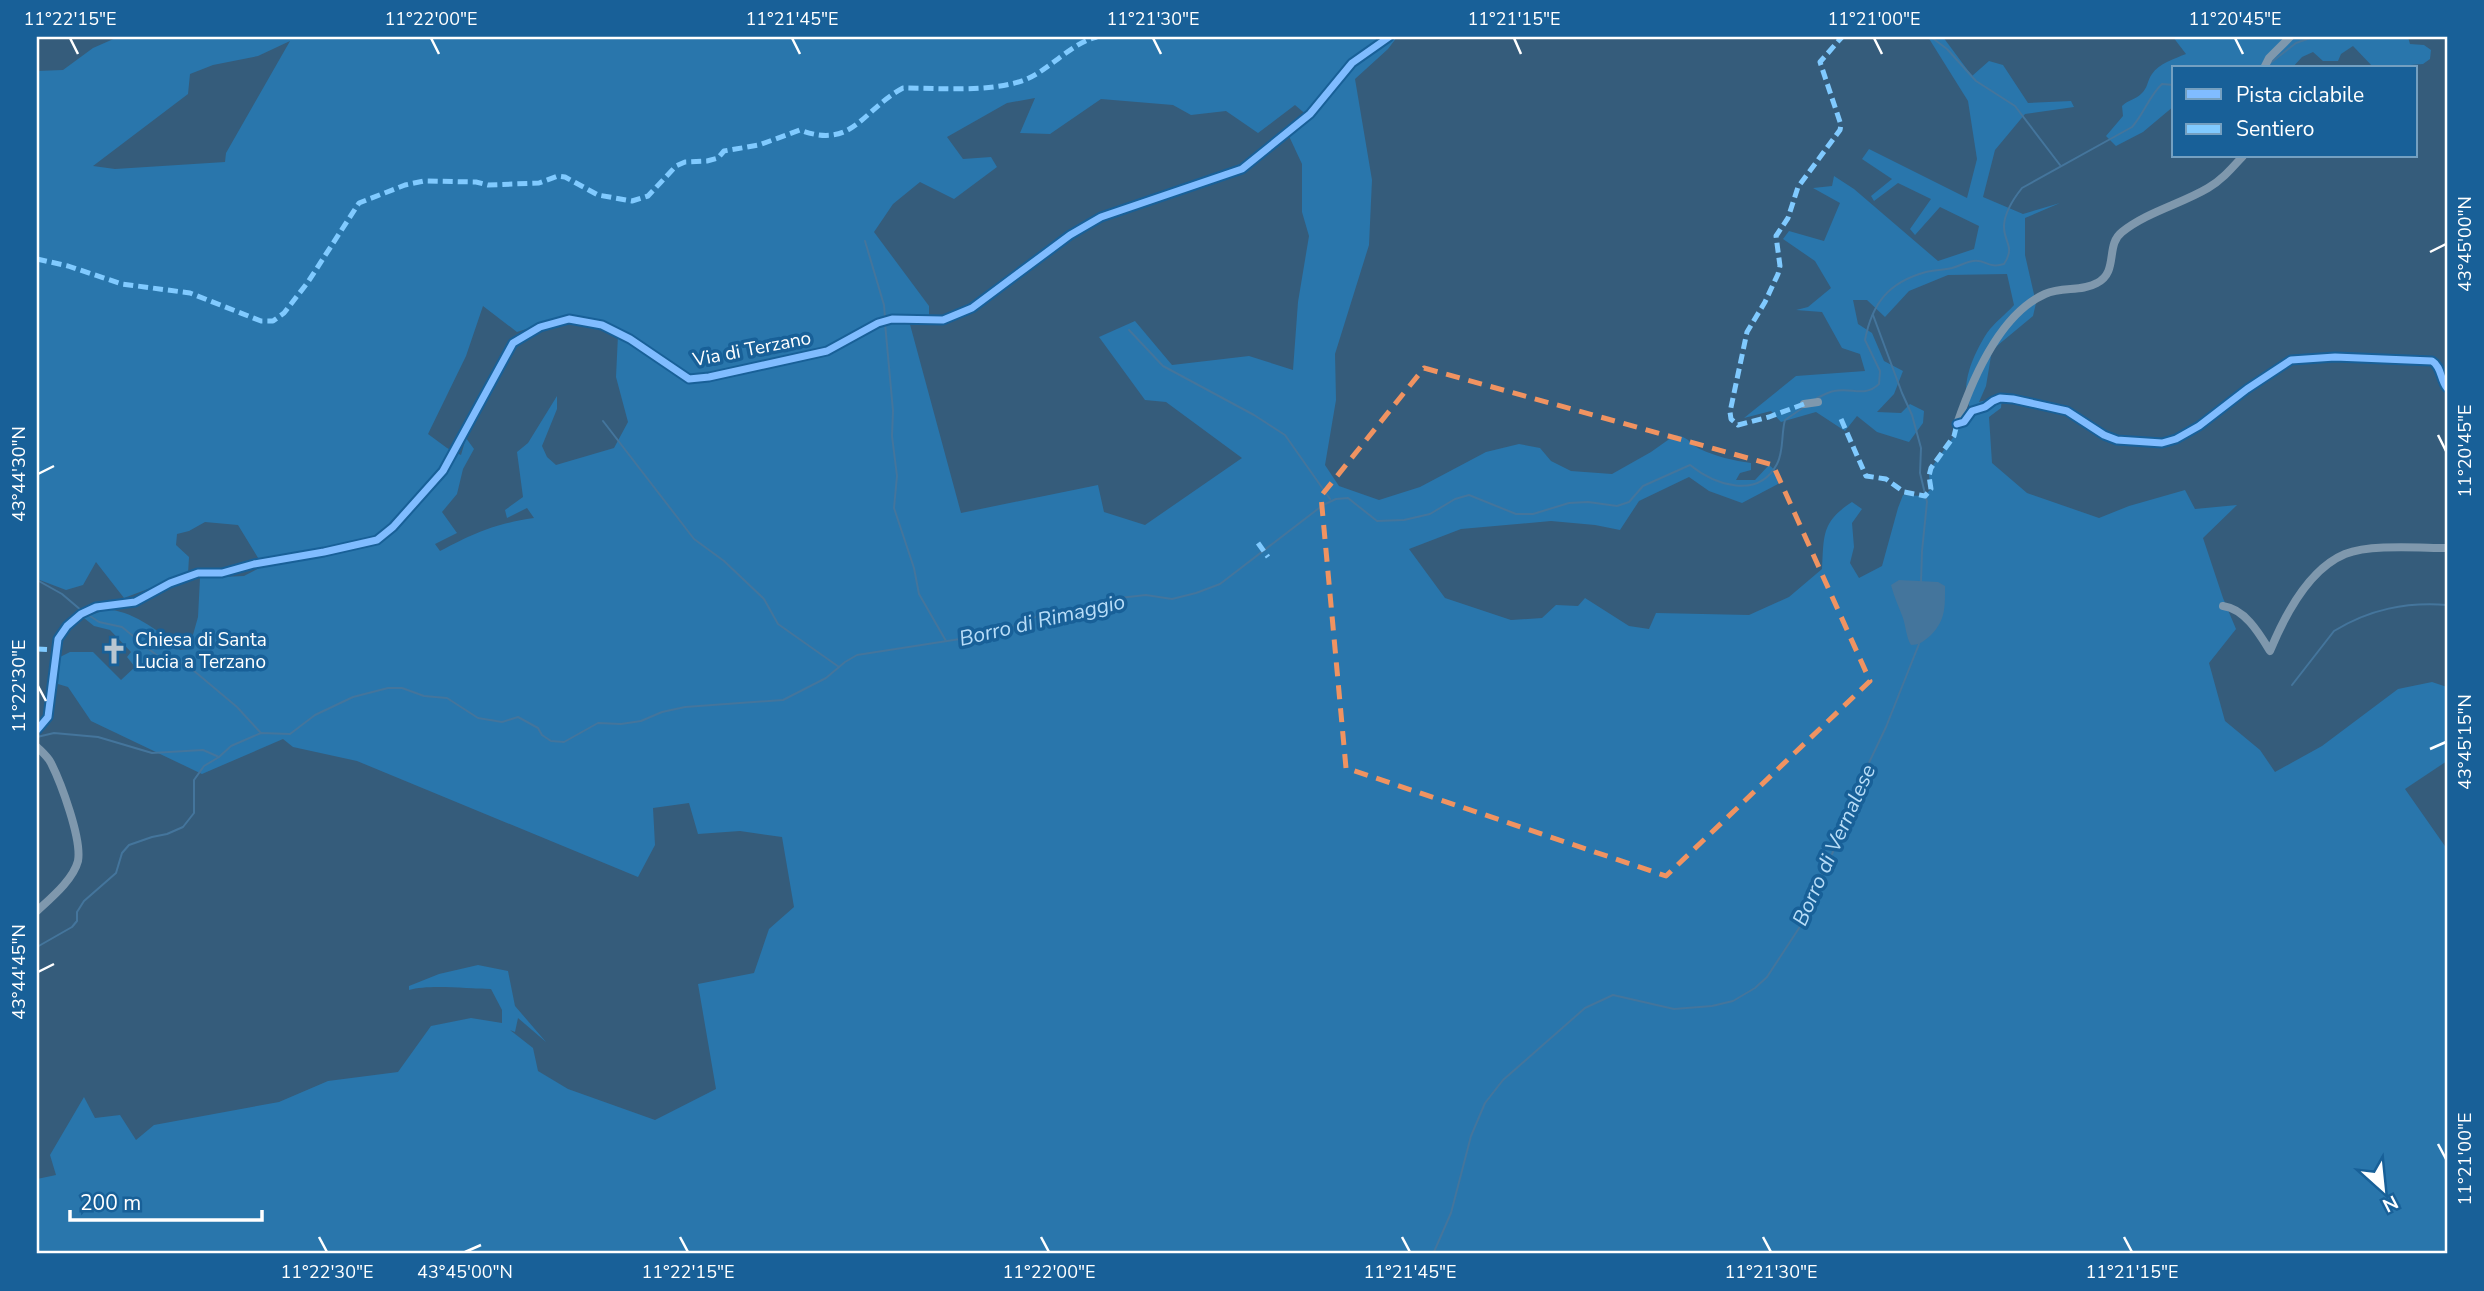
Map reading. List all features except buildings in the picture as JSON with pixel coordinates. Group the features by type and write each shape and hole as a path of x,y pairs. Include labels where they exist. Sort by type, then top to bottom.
{"street":[{"name":"Via di Terzano","path":"37,730 48,717 58,639 66,626 81,614 96,607 135,602 170,583 198,573 222,573 254,564 377,540 393,527 443,471 513,343 540,327 569,318 601,326 631,340 689,379 827,351 878,323 892,319 943,320 986,299 1061,242 1101,217 1242,169 1310,114 1352,63 1389,37"},
{"path":"2265,66 2269,58 2290,37"},
{"path":"2242,158 2224,178 2206,190 2122,232 2114,243 2108,273 2099,282 2084,289 2052,291 2010,321 1993,343 1966,398 1957,424 1964,422 1972,411 1993,401 2000,398 2013,399 2067,411 2104,435 2117,440 2162,443 2176,439 2199,426 2291,360 2334,357 2432,361 2439,367 2442,381 2447,388"},
{"path":"1804,404 1818,402"},
{"path":"2223,606 2232,607 2256,628 2270,650 2294,601 2315,577 2338,558 2354,552 2399,547 2447,548"},
{"path":"37,747 50,760 78,844 78,862 69,877 37,911"}],"highlighted area":[{"path":"1424,368 1773,465 1870,681 1666,876 1346,768 1321,496"}],"shaded area":[{"path":"118,37 1397,37 1388,49 1355,79 1372,180 1369,245 1335,354 1336,400 1325,465 1339,486 1379,500 1420,487 1486,452 1519,444 1540,448 1551,461 1571,471 1612,474 1675,435 1712,454 1751,463 1751,470 1740,473 1736,480 1755,480 1769,465 1777,472 1778,484 1742,503 1709,491 1689,477 1639,501 1620,530 1551,521 1461,529 1409,549 1445,598 1511,620 1542,618 1556,605 1578,606 1585,598 1629,626 1649,629 1656,613 1749,615 1789,597 1822,569 1823,547 1829,523 1852,502 1862,509 1852,523 1854,547 1850,563 1859,578 1882,566 1903,495 1924,496 1931,489 1931,468 1954,436 1957,424 1972,411 1966,392 1969,371 1977,351 1990,329 2014,305 2007,274 1948,275 1909,291 1885,317 1867,300 1853,300 1858,324 1872,333 1884,361 1903,371 1894,394 1877,412 1901,413 1910,404 1924,411 1923,423 1909,442 1877,432 1857,416 1845,431 1816,412 1781,422 1771,411 1744,418 1796,376 1865,371 1860,354 1842,348 1822,312 1796,310 1808,307 1831,288 1815,261 1783,239 1789,231 1824,241 1840,203 1813,188 1832,186 1834,176 1854,189 1938,261 1974,249 1979,226 1940,207 1915,235 1910,229 1931,199 1898,183 1874,201 1871,196 1892,179 1862,159 1869,149 1967,198 1977,159 1968,101 1928,37 1943,37 1972,76 1989,61 2003,65 2028,103 2071,101 2074,107 2025,114 1995,150 1983,197 2023,214 2060,203 2025,218 2025,255 2036,303 2033,316 1992,350 1986,386 1979,402 2002,396 2001,408 1989,417 1992,463 2027,493 2099,518 2129,506 2185,490 2195,509 2237,505 2203,538 2236,629 2209,663 2225,721 2260,750 2275,772 2322,746 2398,689 2432,682 2447,687 2447,761 2405,789 2447,849 2447,1254 37,1254 37,1179 56,1175 50,1155 84,1097 95,1118 120,1115 136,1140 154,1125 279,1102 328,1081 398,1072 431,1026 471,1018 502,1023 502,1010 491,989 438,987 409,990 409,986 439,974 478,965 508,971 515,1006 546,1042 518,1018 515,1032 510,1030 533,1048 538,1071 568,1089 655,1120 716,1089 698,984 754,973 769,929 794,907 782,837 740,831 698,834 689,803 653,808 655,845 638,877 357,761 293,747 283,739 202,774 91,721 68,687 58,684 60,657 70,652 93,652 121,680 135,667 127,657 131,652 110,630 94,626 84,618 105,610 120,612 148,625 180,650 189,649 198,617 200,578 244,576 263,566 238,525 205,522 177,534 176,545 189,557 188,574 124,598 96,562 83,585 66,590 37,579 37,71 63,70 93,48","holes":["290,41 226,153 225,162 115,169 93,166 188,94 190,74 213,65 258,56","1035,98 1020,133 1050,134 1101,99 1173,105 1191,115 1226,111 1258,133 1295,105 1309,117 1288,134 1302,164 1302,212 1309,236 1298,302 1293,370 1249,356 1172,365 1135,321 1099,337 1145,400 1166,402 1242,458 1145,525 1104,512 1098,485 961,513 908,317 929,322 929,306 874,232 893,204 920,182 954,199 997,167 991,157 963,159 947,137 1007,103","483,306 517,332 568,321 618,335 616,377 628,422 614,448 556,465 547,457 542,446 557,409 557,396 528,443 517,452 523,497 505,510 507,518 527,508 534,518 486,530 440,551 435,544 457,533 442,512 457,494 463,469 474,449 466,438 461,455 428,434 466,356"]},
{"path":"2173,37 2408,37 2410,44 2424,45 2431,50 2430,59 2423,64 2398,66 2372,66 2353,46 2341,54 2338,61 2323,61 2313,52 2302,57 2294,66 2172,66 2172,108 2143,132 2116,146 2106,136 2123,116 2122,106 2143,92 2158,67 2186,54"},
{"path":"1899,580 1938,582 1945,586 1945,606 1940,624 1931,635 1917,644 1911,645 1909,642 1892,589 1891,585"}],"waterway":[{"path":"1931,37 1947,49 1976,81 2015,106 2060,165"},
{"name":"Borro di Rimaggio","path":"2269,64 2296,43 2313,37"},
{"name":"Borro di Rimaggio","path":"1817,398 1834,391 1868,390 1879,384 1880,371 1865,340 1872,315 1892,288 1913,276 1970,262 2004,264 2009,253 2004,231 2005,220 2010,205 2022,188 2132,127 2162,84 2172,85"},
{"path":"865,241 884,305 885,318"},
{"name":"Borro di Vernalese","path":"1873,315 1912,415 1921,448 1920,473 1927,502 1921,582"},
{"path":"885,323 897,476 894,508 914,568 919,594 946,641"},
{"path":"1129,330 1163,366 1254,415 1285,435 1330,499"},
{"name":"Borro di Rimaggio","path":"37,947 72,927 84,901 116,873 122,853 129,845 183,827 194,813 194,780 204,766 231,746 261,733 290,734 315,715 353,697 388,688 402,688 424,696 447,698 478,718 502,722 518,717 538,728 542,735 551,741 564,742 598,723 641,721 662,712 685,707 783,700 826,678 857,655 960,639 1011,627 1035,617 1102,607 1119,598 1146,595 1172,599 1196,593 1220,584 1323,505 1336,499 1348,498 1377,521 1404,520 1430,514 1455,499 1469,495 1516,514 1533,514 1569,503 1588,502 1617,506 1629,502 1643,486 1690,465 1711,478 1736,486 1759,482 1769,475 1777,464 1781,454 1785,420 1804,407"},
{"path":"603,421 694,539 724,561 764,599 778,624 839,667"},
{"path":"37,580 62,594 82,611"},
{"path":"2292,685 2334,631 2348,623 2375,612 2403,606 2447,605"},
{"path":"87,614 99,622 122,627 160,658 187,665 237,707 260,732"},
{"name":"Borro di Vernalese","path":"1433,1254 1451,1213 1471,1136 1485,1103 1503,1080 1585,1008 1613,995 1674,1009 1712,1006 1733,1001 1767,977 1805,919 1811,898 1843,831 1919,644"},
{"path":"37,737 54,733 98,737 152,753 203,750 219,757"}],"marked path":[{"path":"37,259 122,284 190,293 261,321 273,321 284,313 308,282 359,203 405,185 424,181 476,182 488,185 539,183 558,176 565,177 598,195 632,201 648,196 676,166 685,162 718,158 724,151 759,145 800,130 818,135 833,135 845,131 903,88 966,89 998,86 1027,79 1079,44 1097,37"},
{"path":"1804,404 1738,425 1731,419 1730,412 1747,332 1765,302 1780,266 1776,236 1788,218 1798,187 1840,130 1841,125 1820,62 1842,37"},
{"path":"1841,419 1866,476 1886,479 1904,492 1925,496 1931,489 1931,468 1954,436 1957,424"},
{"path":"1258,543 1268,557"},
{"path":"37,649 56,650"}],"cycle path":[{"path":"37,730 48,717 58,639 67,626 81,614 96,607 135,602 170,583 198,573 222,573 254,564 377,540 393,527 443,471 513,343 540,327 569,319 602,325 630,339 689,379 827,351 878,323 892,319 943,320 972,308 1070,235 1101,217 1242,169 1310,114 1352,63 1389,37"},
{"path":"1957,424 1964,422 1972,411 1993,401 2000,398 2013,399 2067,411 2104,435 2117,440 2162,443 2176,439 2199,426 2291,360 2335,357 2432,361 2438,367 2447,388"}],"place":[{"name":"Chiesa di Santa Lucia a Terzano","path":"114,651"}]}
